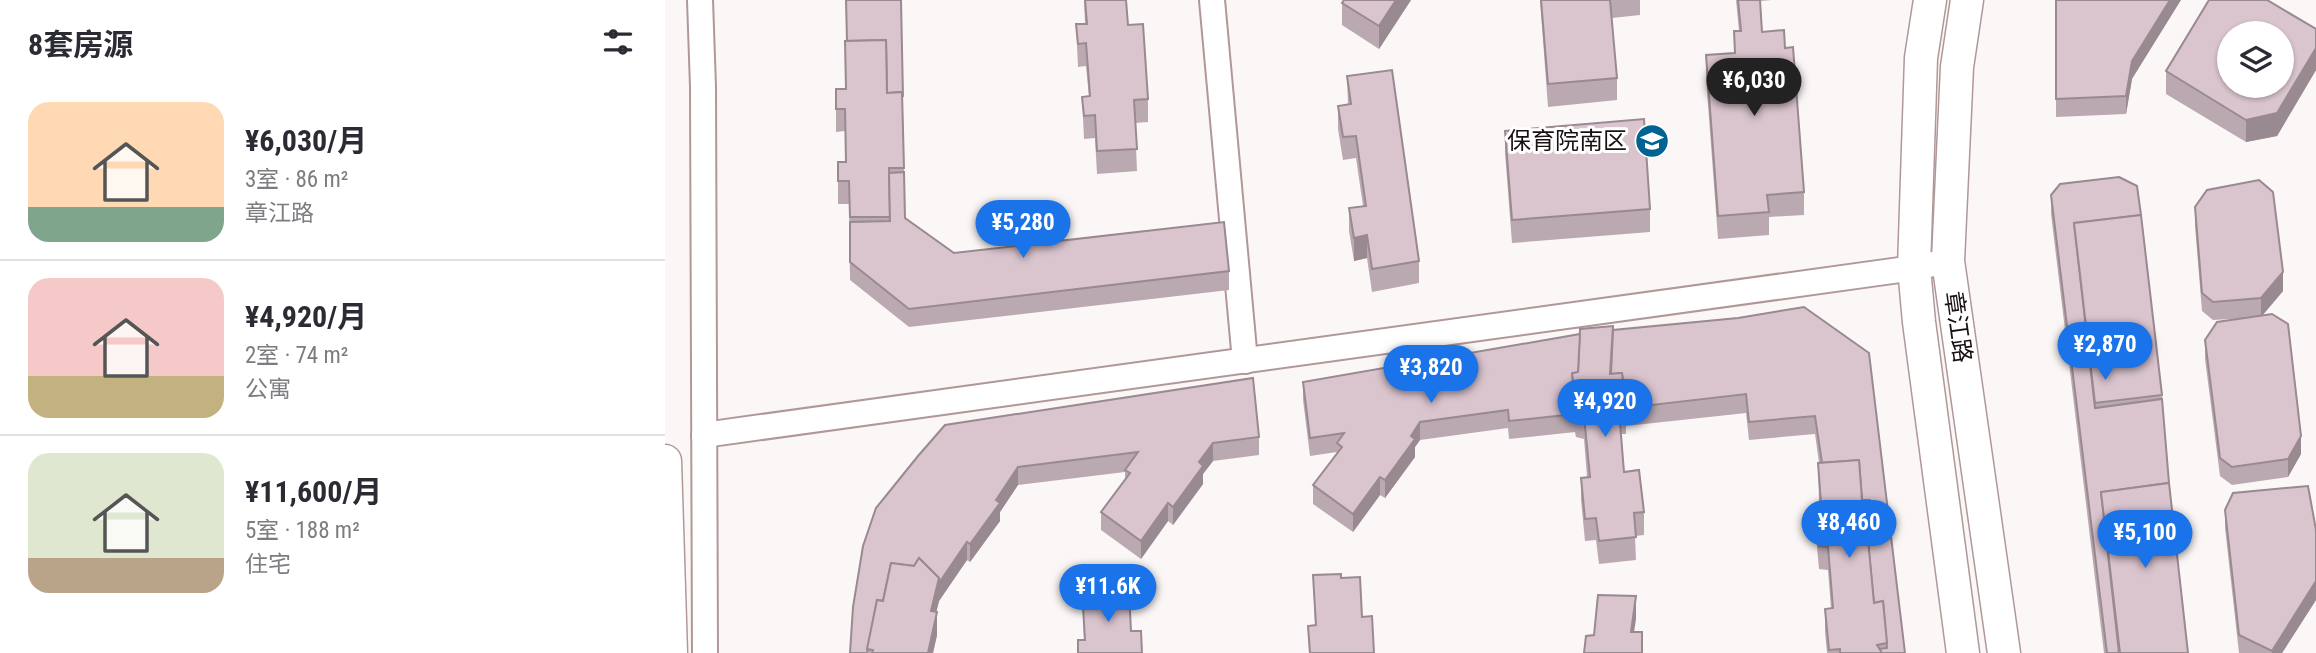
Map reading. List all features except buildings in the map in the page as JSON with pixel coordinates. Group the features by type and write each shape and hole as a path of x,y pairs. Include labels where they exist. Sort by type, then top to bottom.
{"main road":[{"name":"章江路","path":"1930,0 1921,58 1914,268 1962,653"},
{"name":"章江路","path":"1967,0 1957,67 1948,261 2004,653"},
{"path":"665,461 671,653"}],"street":[{"path":"700,0 703,88 705,653"},
{"path":"1212,0 1245,360"},
{"path":"704,435 1914,268 1948,261"}],"place":[{"name":"保育院南区","path":"1652,141"}]}
